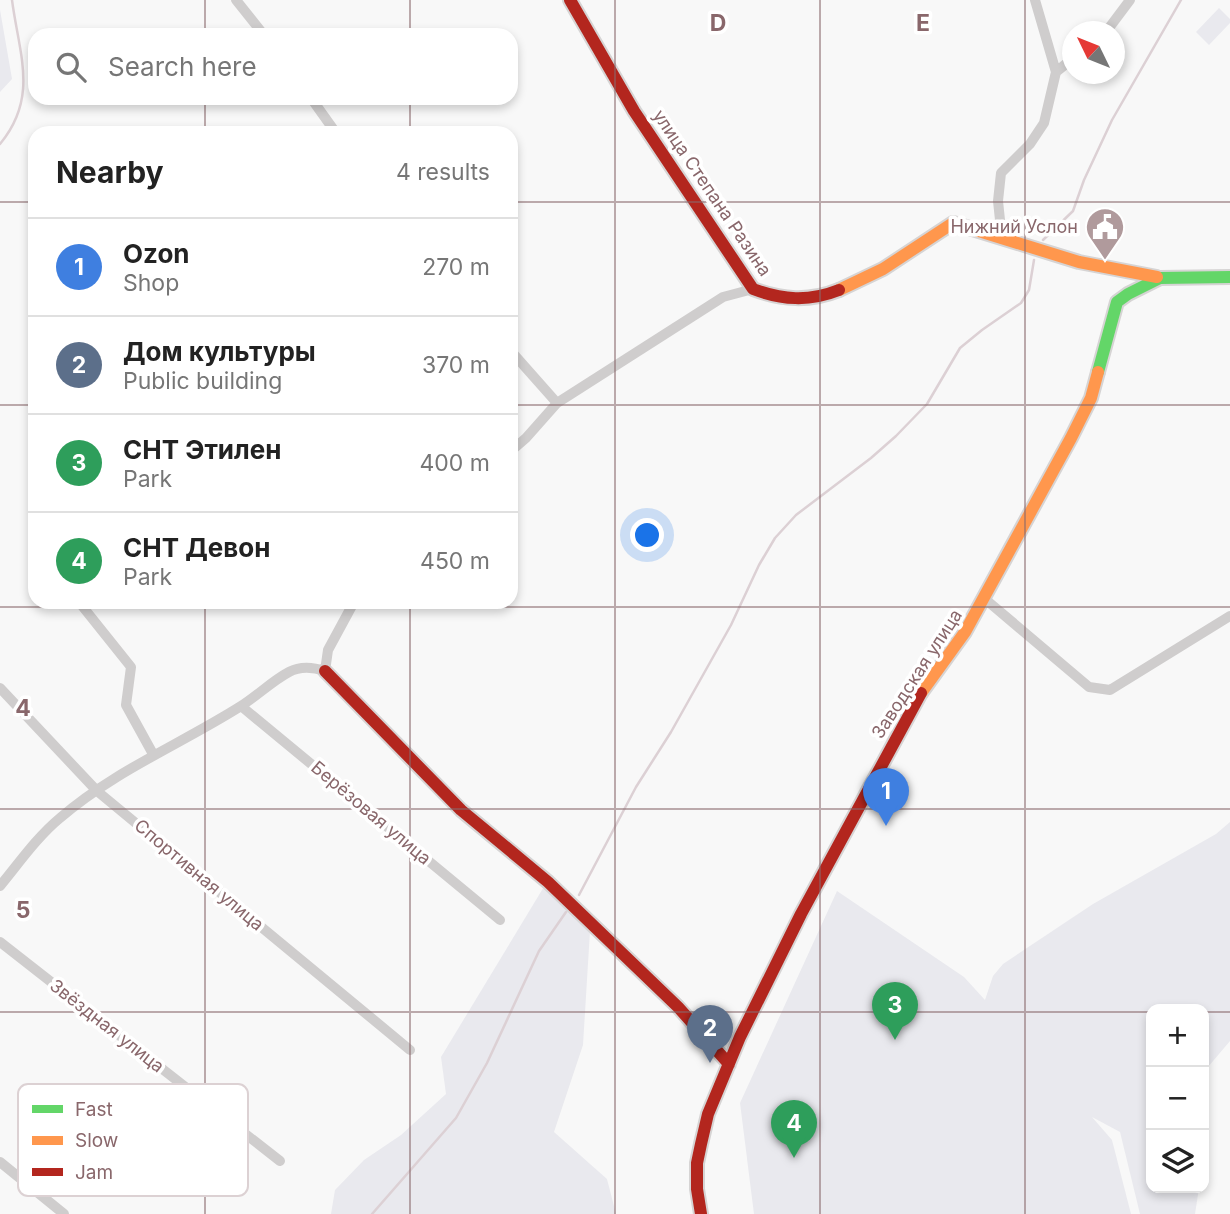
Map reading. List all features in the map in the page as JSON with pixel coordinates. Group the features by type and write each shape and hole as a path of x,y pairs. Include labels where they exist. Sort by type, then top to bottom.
{"street":[{"path":"236,0 258,28"},
{"name":"улица Степана Разина","path":"570,0 635,111 753,289 780,299 806,300 842,290 953,223 1002,239"},
{"path":"1035,0 1056,72 1044,123 1030,145 1002,173 998,201 1002,239 1123,274 1160,278"},
{"path":"1114,21 1130,0"},
{"path":"1056,72 1062,67"},
{"path":"316,105 331,126"},
{"name":"Заводская улица","path":"701,1214 697,1163 708,1114 729,1064 801,914 886,755 918,698 985,599 1091,398 1117,302 1160,278 1230,278"},
{"path":"518,445 557,403 723,297 753,289"},
{"path":"518,359 557,403"},
{"path":"985,599 1089,687 1102,690 1110,690 1230,616"},
{"path":"85,609 131,667 126,705 153,754"},
{"path":"325,671 328,650 350,609"},
{"path":"0,886 27,852 60,818 97,791 153,754 242,706 290,671 303,668 325,671 461,810 548,882 678,1007 729,1064"},
{"name":"Спортивная улица","path":"0,688 97,791 410,1050"},
{"name":"Берёзовая улица","path":"242,706 500,920"},
{"name":"Звёздная улица","path":"0,942 182,1084"},
{"name":"Звёздная улица","path":"248,1136 280,1161"},
{"path":"0,1163 18,1177"},
{"path":"41,1196 64,1214"}],"shaded area":[{"path":"1219,8 1230,19 1230,23 1209,45 1196,32"},
{"path":"0,10 12,79 0,92"},
{"path":"1230,822 1230,1041 1209,1066 1209,1004 1146,1004 1146,1193 1198,1193 1195,1214 1140,1214 1120,1132 1092,1117 1112,1140 1131,1214 754,1214 740,1103 837,891 964,977 985,1000 993,976 1003,964 1093,904 1216,834"},
{"path":"545,885 590,931 583,1045 554,1132 607,1179 616,1214 331,1214 335,1190 364,1160 401,1135 446,1094 441,1057"}],"waterway":[{"path":"0,144 12,127 23,92 22,57 12,0"},
{"path":"1043,240 1073,211 1084,180 1112,120 1181,0"},
{"path":"579,895 636,787 671,732 731,625 775,538 796,515 896,436 927,404 960,348 1021,303 1029,290 1034,260"},
{"path":"372,1214 456,1118 487,1063 539,951 566,912"}],"traffic: fast":[{"path":"1098,372 1117,302 1128,294 1160,278 1230,277"}],"traffic: slow":[{"path":"839,290 883,269 953,223 1079,262 1157,277"},
{"path":"921,693 965,632 1071,438 1091,398 1098,372"}],"traffic: jam":[{"path":"570,0 634,111 753,289 796,298 839,290"},
{"path":"325,671 461,810 548,882 678,1007 729,1064"},
{"path":"701,1214 697,1189 697,1163 701,1144 708,1114 740,1037 801,914 921,693"}],"place":[{"name":"Нижний Услон","path":"1105,261"},
{"name":"Ozon","path":"886,826"},
{"name":"СНТ Этилен","path":"895,1040"},
{"name":"Дом культуры","path":"710,1063"},
{"name":"СНТ Девон","path":"794,1158"}]}
